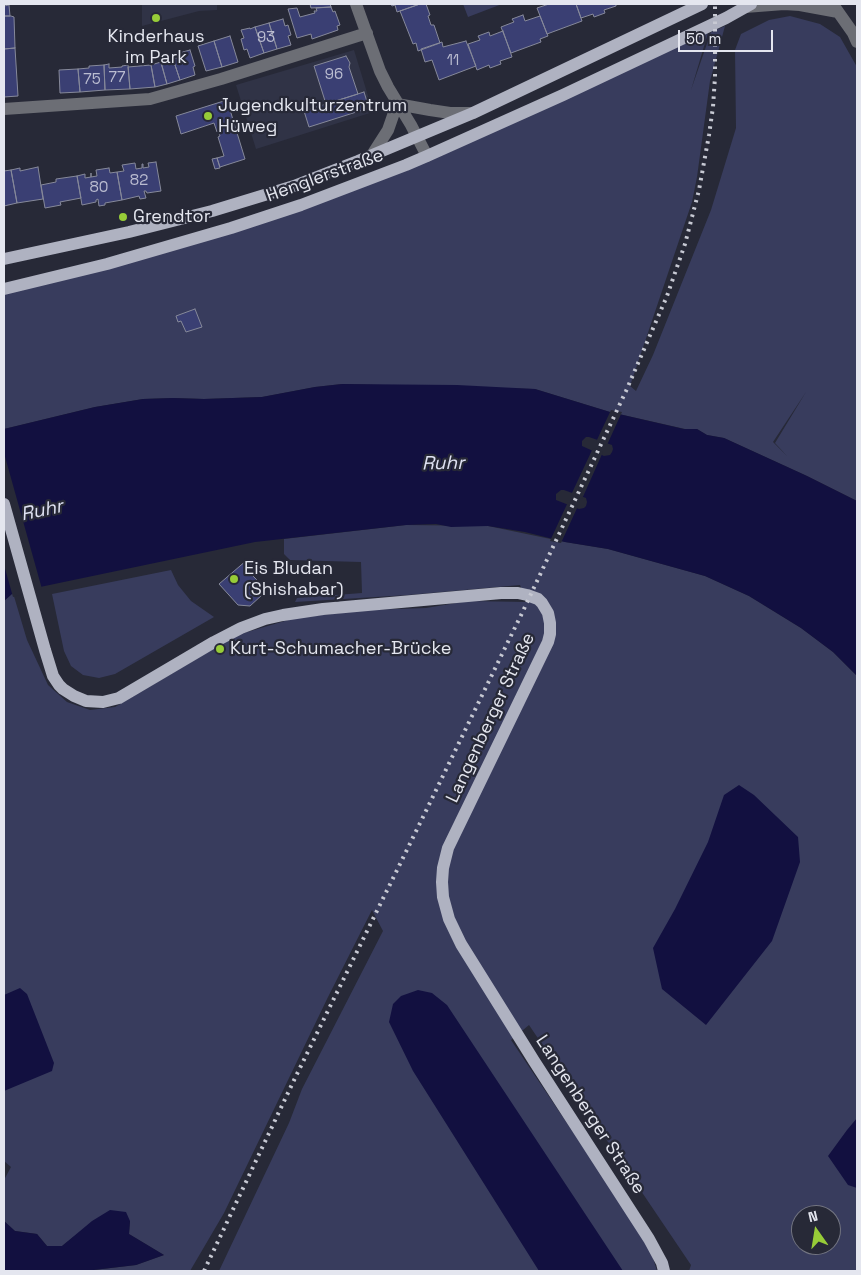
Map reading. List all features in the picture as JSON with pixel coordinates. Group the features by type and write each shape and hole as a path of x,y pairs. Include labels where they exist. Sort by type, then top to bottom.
{"main road":[{"name":"Henglerstraße","path":"4,259 130,232 212,211 294,186 472,112 702,4"},
{"name":"Henglerstraße","path":"4,289 107,264 301,205 428,156 666,47 748,6"},
{"name":"Langenberger Straße","path":"4,504 53,676 64,689 79,699 92,702 103,702 124,695 214,642 241,628 265,619 323,609 502,593 527,595 538,599 542,603 548,613 550,623 548,642 448,848 442,868 443,898 449,919 460,944 649,1239 664,1271"}],"street":[{"path":"356,4 380,71 428,156"},
{"path":"748,6 784,4 835,8 853,33 857,42"},
{"path":"4,109 150,99 367,33"},
{"path":"397,104 430,110 472,112"},
{"path":"372,155 388,130 397,104"}],"shaded area":[{"name":"Kinderhaus im Park","path":"142,4 217,4 217,10 199,11 142,26"},
{"path":"463,4 502,4 468,17"},
{"path":"790,16 820,24 840,37 857,67 857,501 724,438 707,435 697,429 685,429 610,412 535,389 342,384 262,397 143,399 95,407 4,429 4,294 301,206 708,33 691,90 711,32 725,26 710,81 692,202 630,386 636,391 653,355 711,210 736,128 735,50 741,34 769,20","holes":["806,392 775,443 787,456 773,442"]},
{"path":"354,50 373,112 256,149 236,85"},
{"path":"406,525 488,526 608,549 705,576 749,596 801,628 833,652 857,676 857,1271 689,1271 691,1265 529,1025 511,1040 649,1245 657,1271 219,1271 289,1123 302,1089 383,931 372,910 224,1213 190,1271 85,1271 136,1265 164,1255 129,1234 130,1221 76,1235 62,1246 47,1246 37,1234 15,1231 4,1221 4,1180 11,1167 4,1161 4,601 13,593 27,640 48,685 67,702 90,710 115,707 237,635 295,618 368,610 426,608 468,601 527,602 520,585 408,595 295,602 297,598 362,593 361,562 290,560 284,554 284,539"},
{"path":"171,570 178,585 191,601 214,617 115,674 99,678 83,675 71,666 64,651 52,594"}],"water":[{"name":"Ruhr","path":"342,384 457,385 535,389 610,412 684,429 697,429 707,435 724,438 857,501 857,676 833,652 801,628 749,596 705,576 608,549 488,526 406,525 255,542 13,593 4,601 4,429 95,407 143,399 262,397","holes":["586,437 612,445 612,452 610,455 604,456 582,446 582,441","561,490 586,498 586,506 579,509 556,500 556,494"]},
{"path":"739,785 754,795 798,837 800,862 772,941 706,1025 662,989 653,948 675,909 708,842 724,795"},
{"path":"20,988 27,994 54,1063 52,1071 4,1091 4,995"},
{"path":"418,990 432,993 447,1005 623,1271 539,1271 413,1071 389,1022 393,1004 401,996"},
{"path":"857,1118 857,1188 848,1185 828,1156"},
{"path":"110,1210 126,1212 130,1221 129,1234 164,1255 136,1265 85,1271 4,1271 4,1221 15,1231 37,1234 47,1246 62,1246 92,1221"}],"pier":[{"path":"611,410 622,412 607,445 596,442"},
{"path":"593,448 603,452 582,499 571,495"},
{"path":"4,453 42,589 13,597 4,565"},
{"path":"568,502 578,506 561,543 550,541"}],"building":[{"path":"310,4 330,4 331,7 311,8"},
{"path":"391,4 420,4 397,12 395,5 392,6"},
{"path":"420,4 426,4 431,25 434,25 440,43 418,51 416,43 413,44 400,11"},
{"path":"549,4 576,4 582,21 547,34 537,8"},
{"path":"576,4 616,4 616,6 604,10 605,13 594,17 593,14 581,18"},
{"path":"9,5 10,16 4,16 4,6"},
{"path":"331,7 333,12 335,11 340,25 337,26 338,30 312,39 311,34 297,38 288,9 297,8 300,17 315,13 314,11 317,11 316,8"},
{"path":"523,15 525,21 540,16 548,36 540,39 541,42 511,53 501,27 514,22 512,19"},
{"path":"4,16 14,17 15,48 4,49"},
{"path":"283,19 285,26 288,25 291,35 288,36 291,45 277,49 269,23"},
{"path":"269,23 277,49 264,53 255,27"},
{"path":"255,27 264,53 250,58 247,49 244,50 241,39 244,38 241,30"},
{"path":"503,31 512,57 500,61 501,64 490,68 489,65 477,70 468,44 480,40 478,36 489,32 490,36"},
{"path":"230,36 238,62 222,67 214,41"},
{"path":"214,41 222,67 206,71 198,46"},
{"path":"466,41 476,66 439,80 432,60 425,62 421,49 442,42 443,47"},
{"path":"15,48 18,96 4,97 4,49"},
{"path":"190,50 195,66 193,67 195,75 180,80 173,59 180,57 179,53"},
{"path":"346,56 350,63 349,67 358,94 326,104 314,66"},
{"path":"173,59 180,80 167,84 161,63"},
{"path":"161,62 167,84 155,87 151,65"},
{"path":"109,64 109,68 128,65 130,89 105,90 104,65"},
{"path":"104,65 105,90 80,92 78,69"},
{"path":"151,65 155,87 130,89 128,67"},
{"path":"78,69 80,92 60,93 59,70"},
{"path":"364,92 369,108 309,127 304,111"},
{"path":"227,100 245,159 220,167 217,158 224,156 218,137 220,136 214,123 181,134 176,116"},
{"path":"217,158 220,168 215,169 212,159"},
{"path":"156,162 161,191 147,193 144,191 146,198 140,199 139,196 122,200 117,172 124,171 122,165 135,163 136,169 142,168 142,164 143,168 149,167 148,163"},
{"path":"38,167 43,199 17,203 11,170 20,168 20,171"},
{"path":"109,168 110,173 117,172 122,200 99,206 98,199 96,202 82,205 77,176 85,174 85,178 97,176 96,170"},
{"path":"11,170 17,203 4,206 4,171"},
{"path":"77,176 81,198 60,202 61,205 45,208 41,185 56,182 56,179"},
{"path":"195,309 202,327 186,332 181,321 178,322 176,316"},
{"path":"247,560 258,572 253,576 261,584 262,589 259,592 262,595 250,606 238,605 219,584"}],"railway":[{"path":"204,1271 295,1078 523,611 626,391 667,296 685,244 699,190 709,135 715,77 715,4"}],"place":[{"name":"Kinderhaus im Park","path":"156,18"},
{"name":"Jugendkulturzentrum Hüweg","path":"208,116"},
{"name":"Grendtor","path":"123,217"},
{"name":"Eis Bludan (Shishabar)","path":"234,579"},
{"name":"Kurt-Schumacher-Brücke","path":"220,649"}]}
